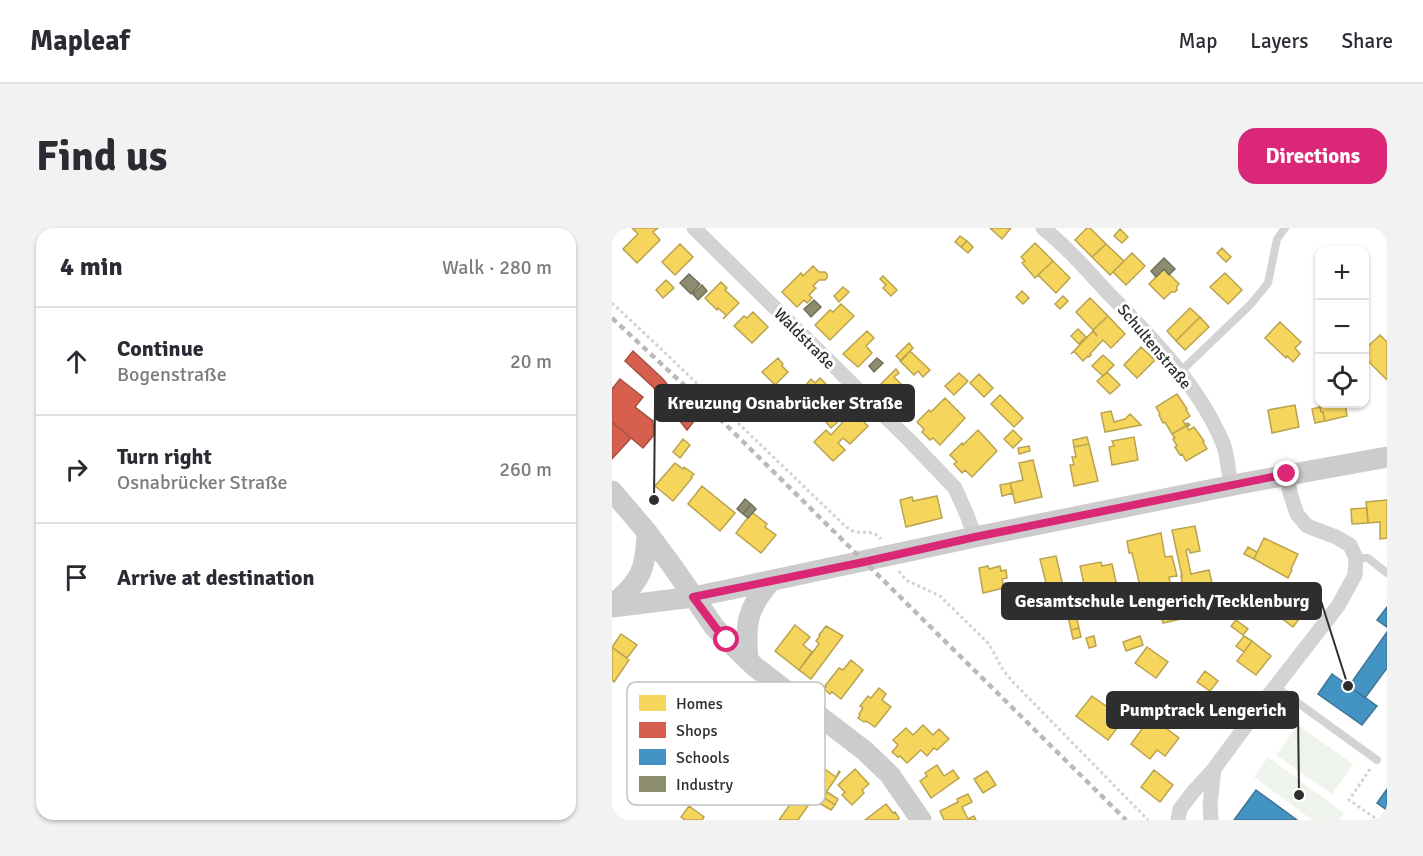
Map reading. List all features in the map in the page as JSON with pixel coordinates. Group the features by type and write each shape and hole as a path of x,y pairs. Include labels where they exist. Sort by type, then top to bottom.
{"main road":[{"path":"612,606 693,597 1287,474 1387,457"},
{"path":"612,491 647,532 716,628 748,660 776,682"},
{"path":"612,606 628,592 643,568 647,532"},
{"path":"748,660 748,619 755,600 771,581"},
{"path":"825,720 865,751 890,775 921,820"}],"street":[{"name":"Waldstraße","path":"694,228 955,488 975,537"},
{"name":"Schultenstraße","path":"1043,228 1141,326 1180,372 1211,417 1224,444 1231,486"},
{"path":"1179,820 1180,809 1214,769 1338,606 1355,575 1356,558 1350,545 1307,526 1297,514 1287,474"},
{"path":"1211,820 1210,805 1214,769"}],"lane":[{"path":"1180,372 1251,304 1268,283 1277,239 1285,228"},
{"path":"1356,558 1368,558 1387,573"},
{"path":"1276,687 1375,763"}],"path":[{"path":"1375,763 1349,800 1378,820"}],"shaded area":[{"path":"1298,725 1353,764 1332,794 1276,755"},
{"path":"1268,757 1344,813 1339,820 1312,820 1254,777"}],"building: Homes":[{"path":"632,228 658,228 653,232 660,240 637,263 623,249 638,234"},
{"path":"990,228 1011,228 1002,239"},
{"path":"1087,228 1090,228 1106,244 1092,257 1075,240"},
{"path":"1120,229 1128,237 1122,243 1114,236"},
{"path":"960,236 967,241 961,247 955,242"},
{"path":"967,241 973,247 968,253 961,247"},
{"path":"1035,243 1053,261 1035,278 1022,263 1025,261 1021,257"},
{"path":"680,244 693,257 675,275 662,262"},
{"path":"1106,244 1124,261 1110,275 1092,257"},
{"path":"1222,248 1231,257 1226,262 1217,253"},
{"path":"1132,253 1145,266 1126,285 1113,272"},
{"path":"1053,261 1070,278 1056,293 1038,275"},
{"path":"813,266 819,272 825,272 827,278 819,280 813,286 816,288 809,295 812,298 807,303 804,300 797,307 782,292 801,273 803,276"},
{"path":"1164,269 1179,284 1175,292 1171,292 1164,299 1149,284"},
{"path":"1225,273 1242,290 1228,304 1210,287"},
{"path":"883,276 897,290 891,296 883,288 886,285 880,279"},
{"path":"666,280 674,288 663,298 656,290"},
{"path":"721,282 727,288 725,290 739,303 723,319 726,315 705,298"},
{"path":"843,287 849,292 839,302 834,296"},
{"path":"1022,291 1029,298 1023,304 1016,297"},
{"path":"1063,296 1068,301 1060,309 1055,304"},
{"path":"1090,298 1108,316 1093,330 1076,312"},
{"path":"841,304 854,316 830,340 815,325 830,310 833,312"},
{"path":"1190,308 1200,317 1176,341 1167,331"},
{"path":"753,312 768,327 752,343 734,326 744,316 747,318"},
{"path":"1108,316 1125,334 1111,348 1103,340 1083,361 1074,351 1071,354 1093,331 1097,336 1093,330"},
{"path":"1200,317 1209,327 1185,350 1176,341"},
{"path":"1280,322 1301,342 1295,348 1300,354 1293,362 1265,338"},
{"path":"1078,329 1086,337 1079,344 1071,336"},
{"path":"867,331 874,338 866,346 872,353 858,367 843,354"},
{"path":"1380,335 1387,342 1387,380 1369,362 1369,345"},
{"path":"909,343 913,348 901,361 896,356"},
{"path":"1141,347 1155,360 1137,378 1124,365"},
{"path":"910,351 930,370 923,377 918,371 914,375 900,361"},
{"path":"1103,355 1114,365 1103,376 1092,366"},
{"path":"778,358 788,372 775,385 762,372"},
{"path":"896,369 899,373 894,377 909,392 896,405 878,387"},
{"path":"1107,372 1120,385 1110,394 1097,381"},
{"path":"959,373 968,381 954,395 945,386"},
{"path":"979,374 993,388 984,397 970,383"},
{"path":"820,378 835,393 820,408 805,392 809,388 806,385 811,379 815,383"},
{"path":"1177,394 1190,416 1183,421 1189,424 1172,434 1165,422 1163,423 1156,407"},
{"path":"1000,395 1023,418 1014,427 991,404"},
{"path":"945,398 965,418 940,445 933,438 930,440 922,432 924,429 917,422"},
{"path":"1295,405 1299,427 1272,433 1268,410"},
{"path":"1320,408 1346,408 1347,416 1325,421 1323,412"},
{"path":"1320,408 1325,421 1315,423 1312,409"},
{"path":"837,411 843,417 831,428 826,422"},
{"path":"853,411 868,426 850,444 843,438 838,443 845,450 833,461 814,442 826,430 831,435"},
{"path":"1111,411 1114,422 1125,419 1130,414 1141,425 1105,432 1101,413"},
{"path":"1189,424 1187,427 1189,430 1194,427 1207,449 1186,461 1175,447 1177,446 1172,434"},
{"path":"978,430 997,451 972,477 965,470 962,473 954,464 957,462 950,455"},
{"path":"1013,430 1022,439 1013,448 1004,439"},
{"path":"1087,437 1089,444 1074,447 1073,440"},
{"path":"1134,437 1138,460 1112,465 1109,447 1114,446 1112,441"},
{"path":"683,439 690,445 680,458 673,452"},
{"path":"1089,444 1098,481 1074,486 1070,465 1074,465 1072,457 1076,457 1074,447"},
{"path":"1029,446 1030,451 1019,454 1018,448"},
{"path":"1033,460 1042,497 1015,503 1010,483 1023,480 1019,463"},
{"path":"675,463 694,474 673,501 655,486"},
{"path":"1010,483 1013,493 1002,496 1000,485"},
{"path":"702,486 735,513 720,531 688,504"},
{"path":"937,496 942,518 906,527 900,500 912,497 913,501"},
{"path":"1387,500 1387,538 1380,539 1380,522 1368,523 1366,502"},
{"path":"1367,508 1368,523 1352,524 1351,509"},
{"path":"752,512 767,524 765,527 776,535 761,553 736,533"},
{"path":"1195,526 1200,551 1190,553 1189,549 1186,550 1191,574 1209,570 1214,592 1185,599 1172,530"},
{"path":"1161,533 1165,557 1172,556 1177,576 1169,577 1181,619 1163,623 1157,596 1150,598 1148,588 1141,590 1127,541"},
{"path":"1264,538 1298,554 1288,578 1254,559"},
{"path":"1248,547 1257,552 1254,559 1244,554"},
{"path":"1056,556 1066,599 1058,601 1060,613 1038,618 1031,586 1046,583 1040,559"},
{"path":"1101,562 1102,566 1112,564 1118,591 1087,598 1080,566"},
{"path":"988,566 989,569 1000,566 1001,571 1006,570 1007,578 1002,579 1004,588 983,593 979,568"},
{"path":"1286,596 1297,604 1294,608 1302,615 1293,627 1276,614 1285,602 1283,601"},
{"path":"1075,611 1079,628 1071,630 1067,612"},
{"path":"1236,620 1248,629 1243,635 1231,626"},
{"path":"795,625 810,637 803,645 812,652 799,670 775,651"},
{"path":"826,626 843,636 811,679 799,670 819,644 816,641"},
{"path":"1079,628 1081,637 1073,639 1071,630"},
{"path":"621,634 637,645 627,658 612,647"},
{"path":"1094,636 1096,646 1089,648 1086,638"},
{"path":"1140,636 1143,645 1126,651 1123,642"},
{"path":"1244,636 1252,641 1244,652 1236,646"},
{"path":"1252,641 1271,656 1256,675 1237,661"},
{"path":"612,647 629,660 614,682 612,680"},
{"path":"1147,647 1168,662 1156,678 1135,663"},
{"path":"851,660 863,670 841,699 832,692 830,694 825,690 825,686 839,668 843,670"},
{"path":"1205,671 1218,681 1210,691 1197,682"},
{"path":"879,688 886,694 882,700 891,707 875,727 858,718 863,708 860,706"},
{"path":"1092,696 1124,719 1108,740 1076,716"},
{"path":"1151,709 1167,721 1163,726 1179,738 1165,756 1157,750 1150,759 1131,744 1150,718 1147,715"},
{"path":"923,725 933,735 939,729 949,739 937,750 934,748 927,756 921,750 907,763 892,752 898,745 893,740 906,728 913,735"},
{"path":"937,765 944,776 953,770 959,778 931,798 920,781 927,776 925,773"},
{"path":"825,769 836,777 839,771 840,772 827,791 825,790"},
{"path":"855,769 869,784 852,805 842,795 845,792 838,785"},
{"path":"1154,770 1173,785 1160,802 1141,787"},
{"path":"987,771 996,785 983,793 974,779"},
{"path":"827,792 838,799 835,805 825,798"},
{"path":"968,794 972,802 962,807 968,819 974,816 976,820 944,820 940,811"},
{"path":"825,798 835,805 831,810 822,805 825,805"},
{"path":"886,804 893,813 895,812 898,820 865,820"},
{"path":"790,805 808,805 798,820 779,820"},
{"path":"689,806 704,817 702,820 685,820 681,817"}],"building: Shops":[{"path":"633,351 663,379 695,420 687,430 653,387 625,361"},
{"path":"620,379 643,397 635,407 653,421 654,435 643,448 612,422 612,389"},
{"path":"612,422 631,438 612,459"}],"building: Schools":[{"path":"1387,607 1387,627 1377,620"},
{"path":"1387,632 1387,668 1365,698 1349,686"},
{"path":"1332,674 1377,706 1362,725 1318,694"},
{"path":"1387,789 1387,810 1377,803"},
{"path":"1256,790 1297,820 1234,820"}],"building: Industry":[{"path":"1164,258 1175,269 1169,275 1164,269 1156,277 1151,271"},
{"path":"689,274 700,284 691,294 680,283"},
{"path":"702,285 707,291 698,300 693,294"},
{"path":"814,300 821,307 811,317 804,309"},
{"path":"877,358 883,363 874,372 869,366"},
{"path":"745,499 751,504 743,514 737,509"},
{"path":"751,504 756,509 748,518 743,514"}],"railway":[{"path":"612,318 714,413 1126,820"}],"place":[{"name":"Kreuzung Osnabrücker Straße","path":"654,500"},
{"name":"Gesamtschule Lengerich/Tecklenburg","path":"1348,686"},
{"name":"Pumptrack Lengerich","path":"1299,795"}],"route":[{"path":"727,640 693,597 1287,474"}]}
